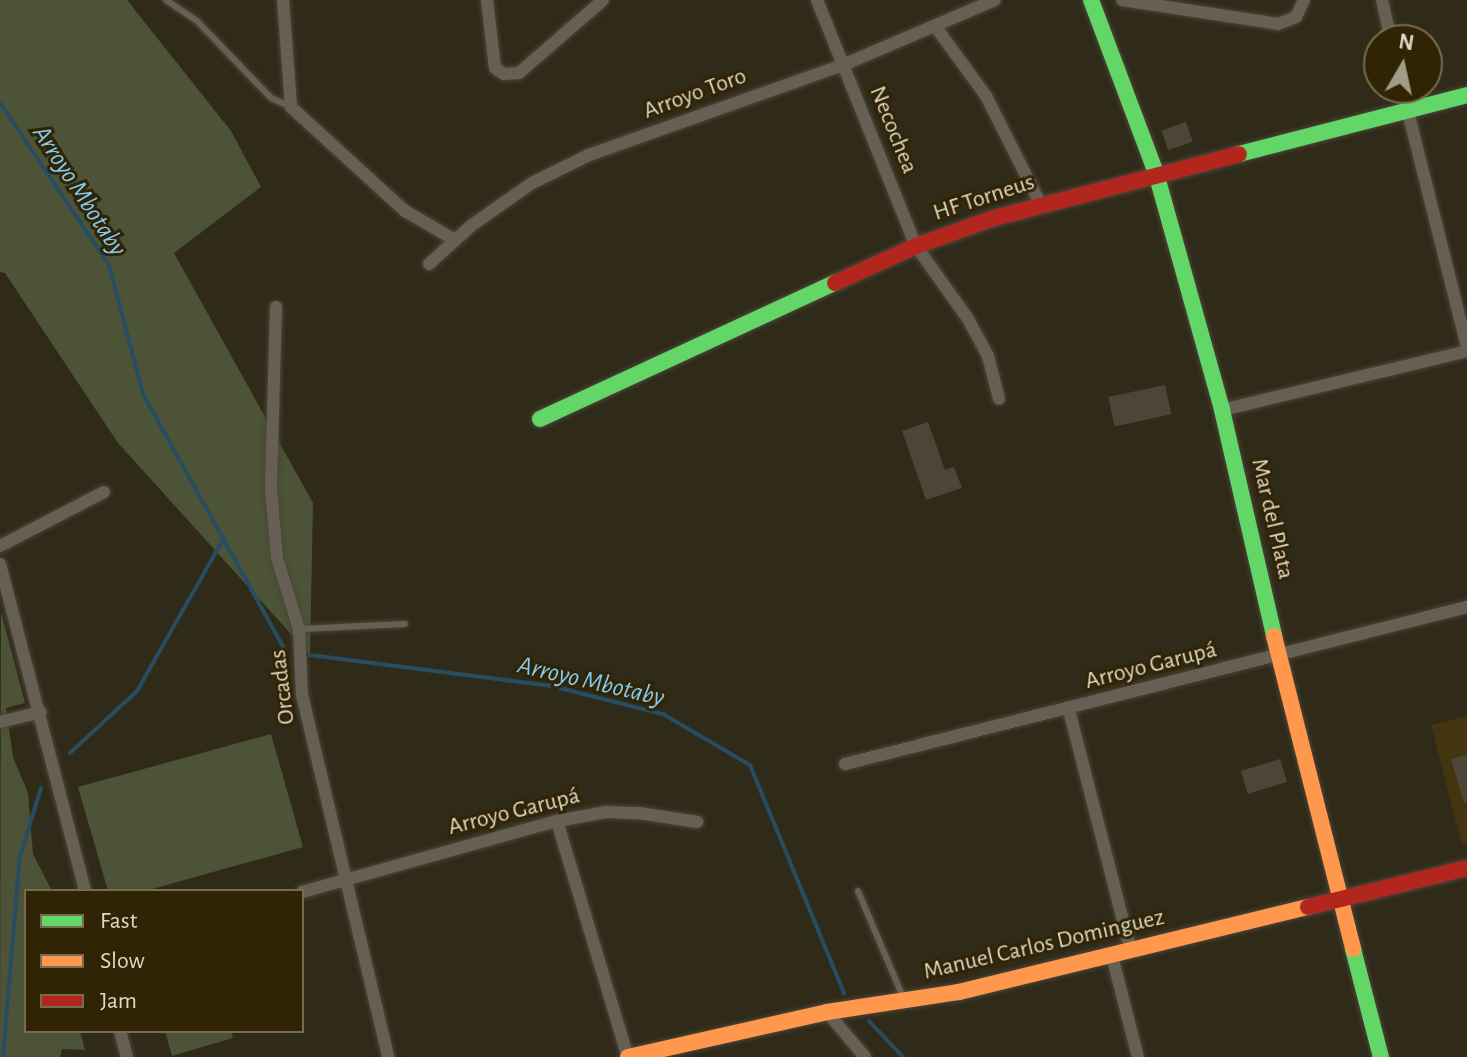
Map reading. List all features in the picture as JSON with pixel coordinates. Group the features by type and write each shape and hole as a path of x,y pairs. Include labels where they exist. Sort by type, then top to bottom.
{"street":[{"path":"283,0 291,107 405,211 455,240"},
{"path":"487,0 495,68 504,74 519,73 603,0"},
{"name":"Necochea","path":"817,0 916,246 968,319 988,356 999,399"},
{"name":"Arroyo Toro","path":"429,264 455,240 532,183 589,155 843,65 995,0"},
{"name":"Mar del Plata","path":"1091,0 1156,173 1222,410 1279,656 1381,1057"},
{"path":"1122,0 1278,24 1296,17 1304,0"},
{"path":"1382,0 1387,24"},
{"path":"935,26 986,96 1041,205"},
{"name":"HF Torneus","path":"540,419 916,246 1041,205 1156,173 1467,95"},
{"path":"1222,410 1467,348 1406,104"},
{"name":"Orcadas","path":"276,307 271,489 277,558 299,629 302,695 388,1057"},
{"path":"0,546 104,492"},
{"path":"0,564 41,712 85,889"},
{"name":"Arroyo Garupá","path":"845,764 1069,710 1467,607"},
{"path":"1069,710 1131,951"},
{"path":"0,722 41,712"},
{"name":"Arroyo Garupá","path":"304,891 557,821 606,812 639,813 697,822"},
{"path":"557,821 628,1057"},
{"name":"Manuel Carlos Dominguez","path":"628,1057 827,1012 959,992 1467,868"},
{"path":"1112,956 1138,1057"},
{"path":"827,1012 865,1057"},
{"path":"121,1033 127,1057"}],"lane":[{"path":"166,0 197,21 271,98 291,107"},
{"path":"299,629 405,624"},
{"path":"858,891 904,1000"}],"shaded area":[{"path":"1467,716 1467,844 1462,845 1431,725"}],"green space":[{"path":"0,0 127,0 231,131 261,187 174,253 313,503 310,655 118,443 5,273 0,272"},
{"path":"1,612 25,703 6,708 13,757 28,793 33,854 51,889 24,889 24,1033 81,1033 85,1050 62,1049 60,1057 0,1057"},
{"path":"271,734 303,847 152,889 107,889 78,787"},
{"path":"166,1033 232,1033 233,1038 172,1056"}],"building":[{"path":"1186,122 1193,142 1168,150 1161,130"},
{"path":"1165,385 1171,414 1115,426 1108,397"},
{"path":"928,422 945,470 954,467 962,488 926,500 902,431"},
{"path":"1467,755 1467,803 1464,803 1451,759"},
{"path":"1280,759 1287,782 1248,794 1241,771"}],"waterway":[{"name":"Arroyo Mbotaby","path":"0,103 109,265 143,394 283,647"},
{"path":"70,753 137,691 224,538"},
{"name":"Arroyo Mbotaby","path":"310,655 552,686 663,714 750,765 844,993"},
{"path":"3,1057 20,856 41,788"},
{"name":"Arroyo Mbotaby","path":"869,1021 903,1057"}],"traffic: fast":[{"path":"1091,0 1156,173 1222,410 1274,636"},
{"path":"1239,154 1467,95"},
{"path":"540,419 835,283"},
{"path":"1353,949 1381,1057"}],"traffic: slow":[{"path":"1274,636 1353,949"},
{"path":"628,1057 827,1012 959,992 1308,907"}],"traffic: jam":[{"path":"835,283 916,246 994,218 1239,154"},
{"path":"1308,907 1467,868"}]}
